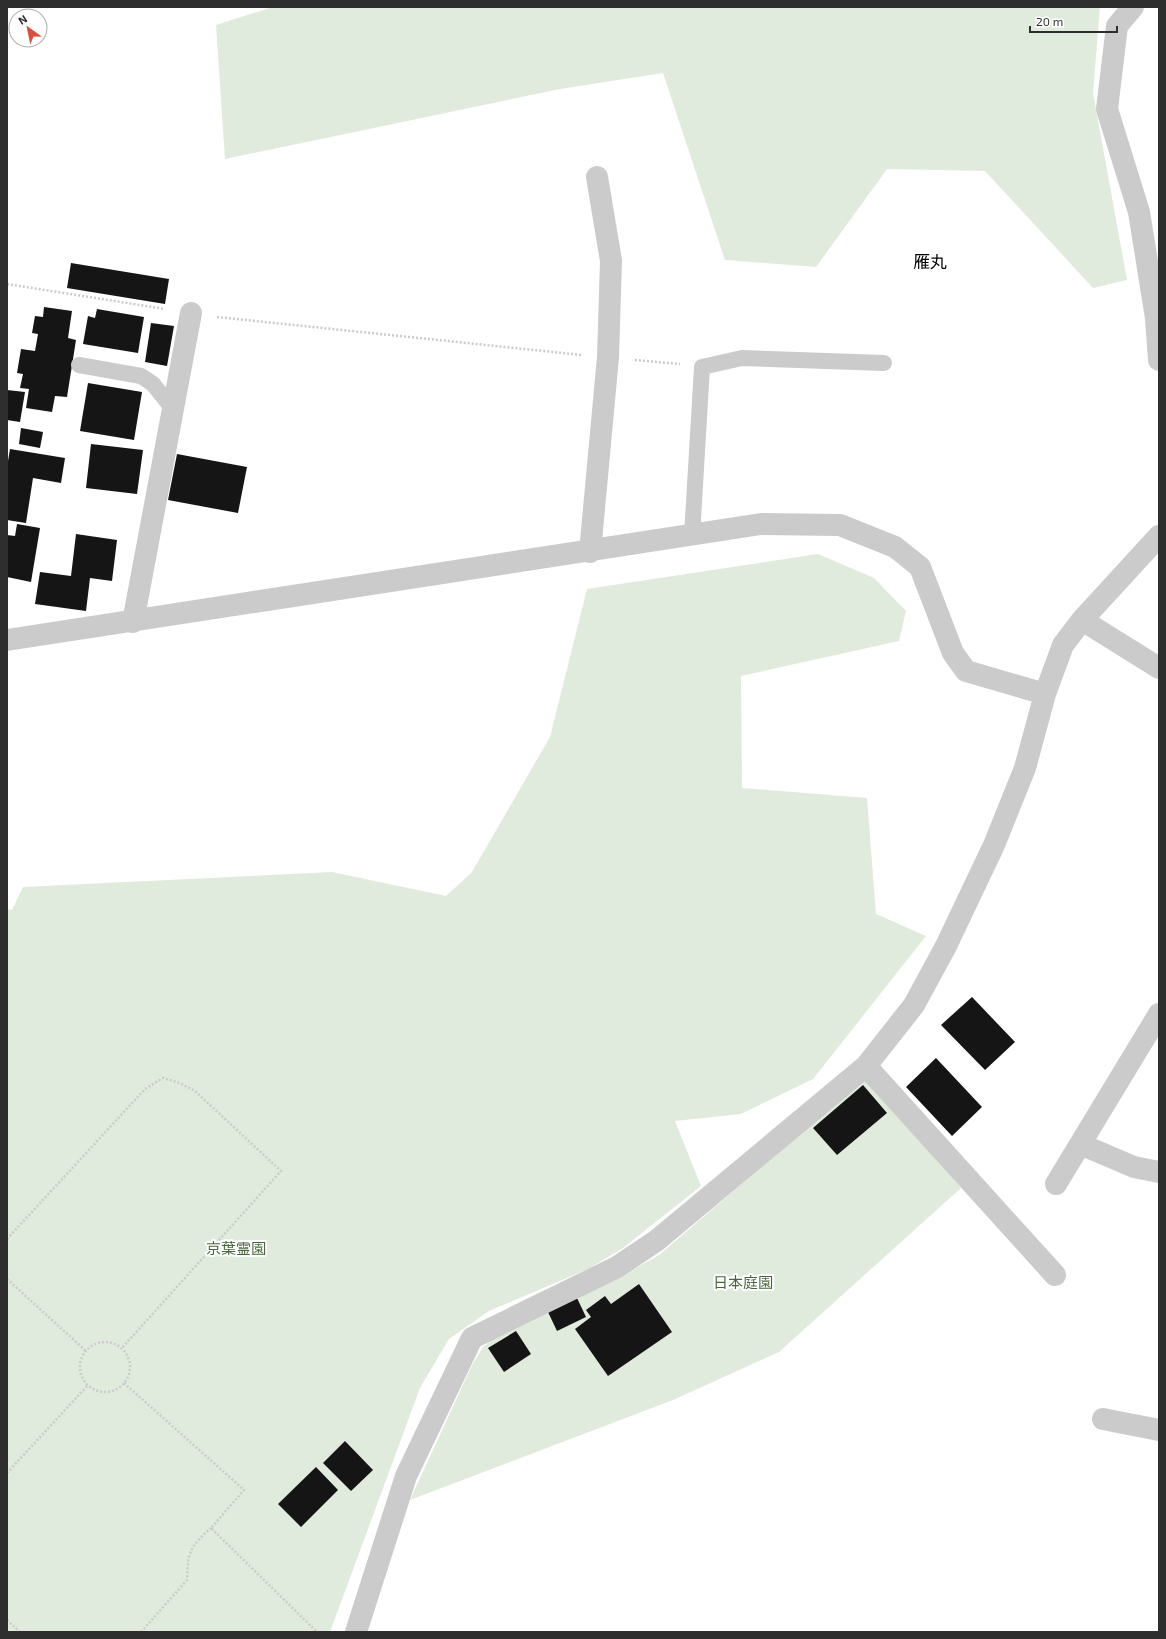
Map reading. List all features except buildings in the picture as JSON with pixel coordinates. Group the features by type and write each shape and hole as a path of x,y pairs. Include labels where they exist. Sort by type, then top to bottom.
{"street":[{"path":"1132,7 1117,26 1107,109 1139,212 1156,318 1159,360"},
{"path":"590,552 608,357 611,261 597,177"},
{"path":"133,622 191,313"},
{"path":"7,640 590,552 761,524 840,526 895,547 920,567 953,653 966,671 1045,694"},
{"path":"356,1632 406,1476 472,1338 617,1267 656,1241 866,1066 914,1005 946,946 994,845 1025,768 1045,694 1063,644 1082,620 1159,536"},
{"path":"1082,620 1159,668"},
{"path":"1056,1184 1159,1014"},
{"path":"866,1066 1055,1275"},
{"path":"1080,1144 1134,1167 1159,1172"},
{"path":"1103,1419 1159,1430"}],"lane":[{"path":"692,536 702,367 742,358 884,363"},
{"path":"79,365 141,376 153,384 173,409"}],"path":[{"path":"7,284 191,313 702,367"},
{"path":"7,1238 145,1089 163,1078 180,1083 195,1091 281,1170 122,1348"},
{"path":"7,1279 86,1351"},
{"path":"104,1342 114,1343 122,1348 128,1356 131,1365 129,1375 124,1383 116,1389 107,1392 97,1391 88,1385 83,1378 80,1368 81,1358 86,1351 94,1344 104,1342"},
{"path":"124,1383 244,1490 211,1528 198,1540 188,1556 187,1580 141,1632"},
{"path":"7,1473 88,1385"},
{"path":"211,1528 317,1632"},
{"path":"7,1620 20,1632"}],"green space":[{"path":"273,7 1100,7 1093,93 1127,280 1093,288 985,171 887,169 816,267 725,260 663,73 560,89 225,159 216,25"},
{"name":"京葉霊園","path":"818,554 874,578 906,611 899,641 741,676 742,788 867,798 876,914 926,936 813,1079 741,1114 675,1121 701,1186 623,1248 588,1269 489,1311 449,1339 420,1388 330,1632 7,1632 7,909 12,910 23,887 332,872 446,896 472,872 550,737 587,589"},
{"name":"日本庭園","path":"866,1077 961,1188 779,1352 673,1400 410,1500 472,1365 483,1347 507,1328 625,1274 659,1255"}],"district":[{"name":"雁丸","path":"930,262"}]}
